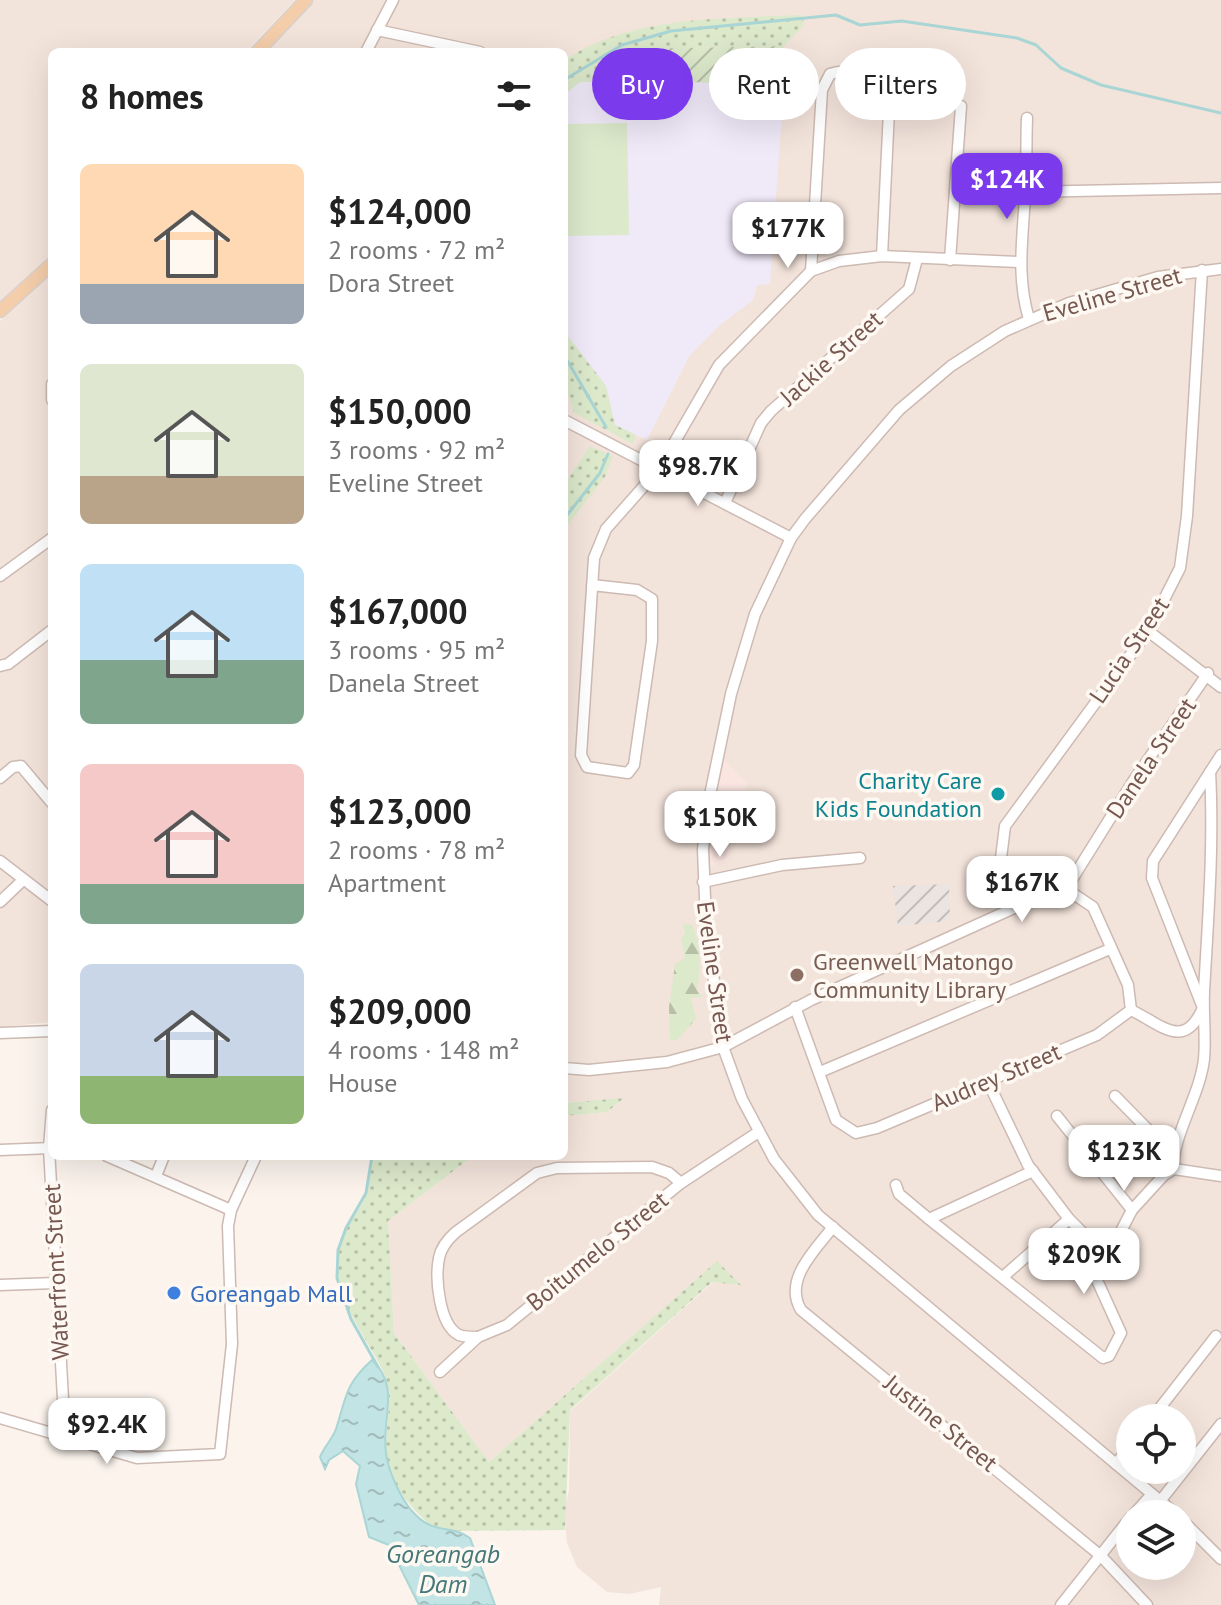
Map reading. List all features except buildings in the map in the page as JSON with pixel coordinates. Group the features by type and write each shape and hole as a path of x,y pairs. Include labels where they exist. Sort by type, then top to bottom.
{"main road":[{"path":"261,48 306,0"},
{"path":"0,311 48,268"}],"street":[{"path":"368,48 393,0"},
{"path":"377,30 461,48"},
{"path":"811,271 822,90 830,74 839,71 874,77 890,90 882,256"},
{"path":"1027,118 1019,262 1021,293 1029,319"},
{"path":"950,260 960,120"},
{"path":"1025,192 1221,188"},
{"path":"592,585 637,590 652,599 649,668 634,765 628,773 587,767 582,763 592,585 600,538 659,469 719,365 811,271 839,261 882,256 1019,262"},
{"name":"Jackie Street","path":"725,503 761,423 909,289 917,259"},
{"name":"Eveline Street","path":"1116,1464 833,1227 797,1190 757,1133 723,1047 703,882 709,800 733,684 755,614 791,538 899,410 951,366 1029,319 1103,292 1202,270 1221,269"},
{"name":"Lucia Street","path":"1014,908 1000,866 1005,826 1148,631 1180,568 1185,546 1202,270"},
{"path":"568,422 791,538"},
{"path":"0,576 48,541"},
{"path":"1148,631 1208,673 1221,687"},
{"path":"0,666 8,664 48,633"},
{"name":"Danela Street","path":"1066,889 1134,780 1208,673"},
{"path":"568,1068 589,1070 667,1062 723,1047 795,1007 1014,908 1066,889 1093,907 1128,985 1131,1010 1167,1030 1179,1033 1196,1024 1203,1008 1152,878 1153,861 1221,755"},
{"path":"0,778 13,767 21,766 48,798"},
{"path":"1174,1169 1172,1154 1200,1087 1205,1056 1203,1008 1214,855 1210,772"},
{"path":"703,882 782,865 860,858"},
{"path":"0,861 48,898"},
{"path":"0,902 22,881"},
{"path":"820,1072 1110,949"},
{"name":"Audrey Street","path":"795,1007 836,1120 856,1133 868,1132 1097,1035 1131,1010"},
{"path":"0,1033 48,1031"},
{"path":"987,1080 1018,1148 1033,1171 1069,1219 1100,1250"},
{"path":"1115,1096 1172,1154"},
{"path":"1057,1116 1132,1210"},
{"name":"Boitumelo Street","path":"440,1372 478,1337 507,1325 681,1183 757,1133"},
{"path":"0,1150 48,1148"},
{"name":"Waterfront Street","path":"51,1160 63,1399 56,1434"},
{"path":"117,1160 231,1210"},
{"path":"156,1176 162,1160"},
{"path":"0,1418 137,1458 220,1454 232,1344 227,1250 231,1210 254,1160"},
{"path":"478,1337 459,1335 447,1323 442,1304 439,1257 445,1242 456,1232 537,1173 557,1168 652,1167 669,1173 681,1183"},
{"path":"896,1185 899,1194 929,1219 1004,1276 1082,1342 1107,1357 1121,1333 1099,1287 1096,1269 1100,1250 1120,1233 1132,1210 1174,1169"},
{"path":"1174,1169 1221,1176"},
{"path":"929,1219 1033,1171"},
{"path":"1004,1276 1069,1219"},
{"name":"Justine Street","path":"833,1227 806,1262 796,1282 794,1295 801,1310 1101,1556 1147,1605"},
{"path":"0,1285 55,1283"},
{"path":"1163,1404 1216,1336"},
{"path":"1152,1500 1221,1425"},
{"name":"Eveline Street","path":"1140,1484 1160,1500"},
{"path":"1196,1534 1221,1559"},
{"path":"1061,1605 1116,1537"}],"shaded area":[{"path":"0,0 295,0 250,48 48,48 48,259 0,301"},
{"path":"314,0 1221,0 1221,1605 659,1605 661,1587 629,1594 607,1592 577,1567 567,1543 564,1511 569,1490 570,1411 713,1282 740,1284 716,1262 489,1462 394,1333 388,1221 468,1160 568,1160 568,1116 607,1112 623,1099 568,1103 568,48 268,48"},
{"path":"580,82 592,82 592,120 693,120 693,82 709,83 709,120 781,120 770,284 757,285 753,300 719,326 690,355 647,440 615,425 606,386 568,336 568,92"},
{"path":"48,274 48,1022 0,1027 0,321"},
{"path":"717,753 747,783 728,861 703,868"},
{"path":"949,884 950,921 898,926 893,886"}],"green space":[{"path":"802,15 804,25 784,46 592,48 592,82 580,82 568,92 568,58 619,35 679,22"},
{"path":"784,46 709,48 709,83 693,82 693,48 682,48"},
{"path":"627,123 629,235 568,236 568,124"},
{"path":"568,336 606,386 615,425 636,435 633,444 574,413 568,394"},
{"path":"590,446 613,456 605,477 568,525 568,479"},
{"path":"683,923 692,925 697,940 700,966 697,990 703,997 691,998 696,1019 677,1040 670,1041 669,1007 675,964 685,958 681,939 685,933"},
{"path":"624,1098 607,1112 568,1116 568,1103"},
{"path":"371,1160 468,1160 388,1221 394,1333 489,1462 717,1261 741,1285 712,1282 570,1410 565,1530 437,1531 419,1515 396,1485 387,1462 387,1381 345,1301 338,1270 340,1244 367,1192"}],"water":[{"name":"Goreangab Dam","path":"372,1360 386,1381 386,1453 399,1491 411,1510 427,1524 470,1538 495,1605 419,1605 389,1545 369,1537 356,1484 360,1466 343,1451 329,1460 325,1469 320,1457 335,1432 348,1392 356,1377"}],"waterway":[{"path":"568,78 622,45 671,31 836,15 860,25 902,21 1017,38 1036,45 1061,68 1101,85 1221,113"},
{"path":"568,362 606,427"},
{"path":"568,514 600,473 608,454"},
{"path":"371,1160 366,1193 346,1228 338,1250 337,1278 351,1319 378,1367"}],"place":[{"name":"Charity Care Kids Foundation","path":"998,794"},
{"name":"Greenwell Matongo Community Library","path":"797,975"},
{"name":"Goreangab Mall","path":"174,1293"}]}
